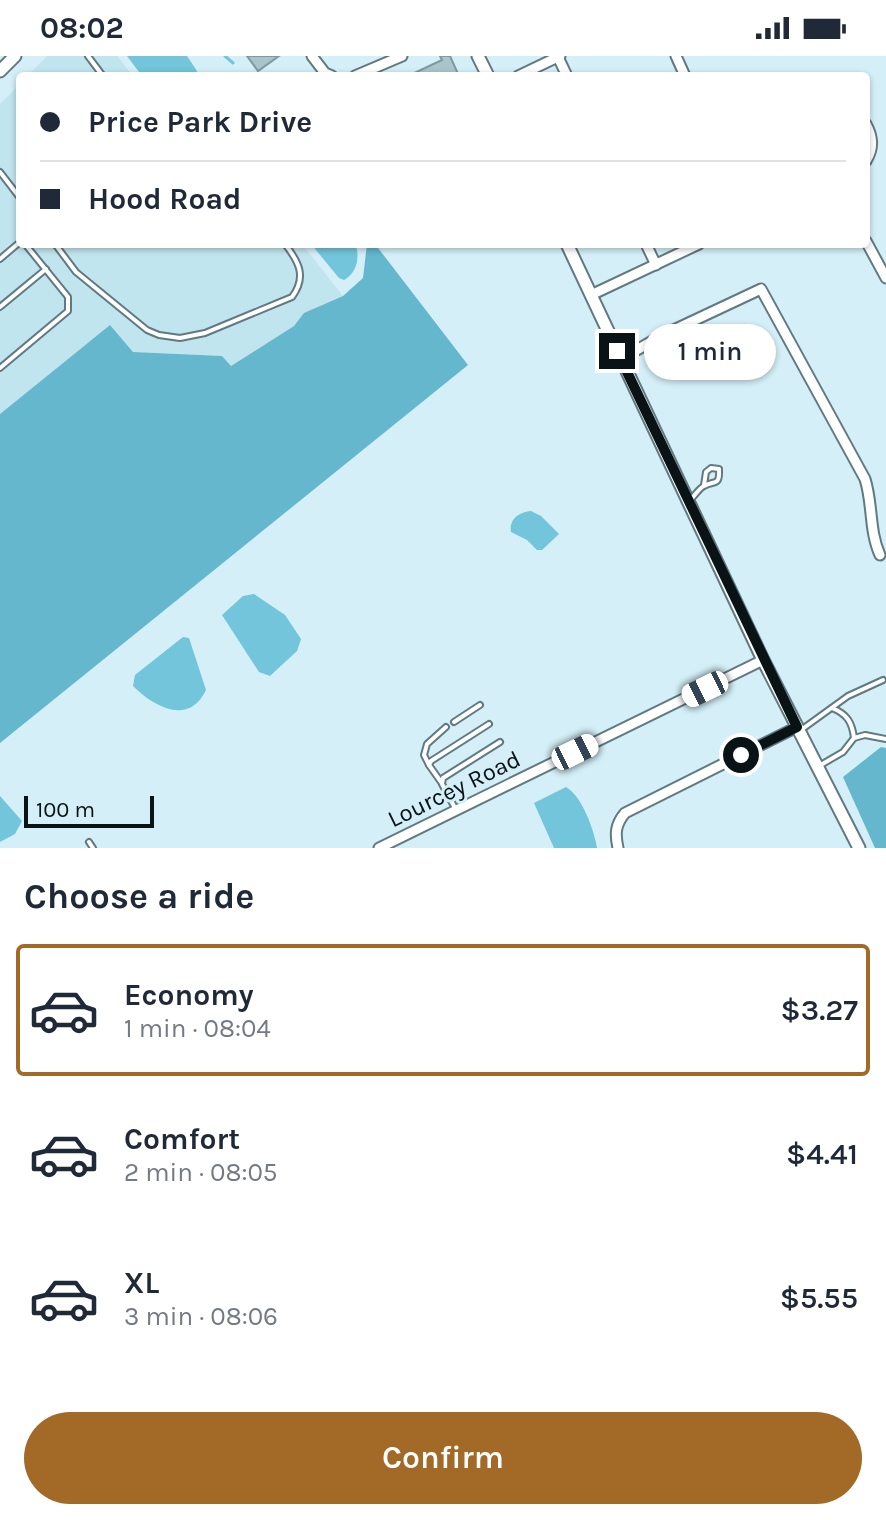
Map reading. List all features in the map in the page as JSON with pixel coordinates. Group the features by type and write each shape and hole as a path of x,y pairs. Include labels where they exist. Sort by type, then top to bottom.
{"street":[{"path":"0,71 15,56"},
{"path":"312,56 324,72"},
{"path":"364,72 402,56"},
{"path":"526,72 559,56"},
{"path":"870,133 870,153"},
{"path":"569,248 763,660 859,848"},
{"path":"648,248 656,265"},
{"path":"591,295 691,248"},
{"path":"870,248 886,277"},
{"path":"621,359 663,335 761,289 865,479 873,534 880,555"},
{"name":"Lourcey Road","path":"379,848 763,660"},
{"path":"618,848 615,833 625,813 798,729"}],"lane":[{"path":"0,172 16,192"},
{"path":"0,368 68,311 68,297 27,248"},
{"path":"58,248 76,272 147,330 180,338 205,333 292,297 298,289 301,274 296,258 288,248"},
{"path":"0,307 46,269"},
{"path":"688,501 704,485 719,479 719,469 711,468 706,472 704,485"},
{"path":"798,729 862,687 883,680"},
{"path":"454,722 480,705"},
{"path":"832,708 848,718 854,738"},
{"path":"429,765 489,724"},
{"path":"446,727 427,744 424,755 456,810"},
{"path":"817,767 843,752 854,738 865,735 886,739"},
{"path":"442,784 443,778 500,742"},
{"path":"89,842 93,848"}],"shaded area":[{"path":"47,56 117,56 130,72 31,72"},
{"path":"127,56 187,56 197,71 197,72 139,72"},
{"path":"16,88 16,248 305,248 343,296 305,313 294,326 231,367 222,356 133,352 110,325 0,414 0,104"},
{"path":"314,248 357,248 357,260 352,274 344,280"},
{"path":"367,248 378,248 468,365 0,743 0,414 110,325 133,352 222,356 231,366 294,326 304,313 343,296 363,278"},
{"path":"531,511 541,516 559,534 542,550 537,550 527,540 511,532 516,517"},
{"path":"254,594 285,615 301,639 297,651 270,676 259,672 222,615 243,596"},
{"path":"183,637 189,638 206,690 199,701 181,710 151,701 133,686 135,675"},
{"path":"881,747 886,748 886,848 875,848 843,777"},
{"path":"566,787 582,806 597,848 554,848 534,803"},
{"path":"0,796 22,821 15,834 0,842"}],"building":[{"path":"247,56 279,56 258,71"},
{"path":"440,56 450,56 457,72 416,72 442,60"}],"waterway":[{"path":"225,56 233,63"}],"route":[{"path":"617,351 797,727 741,755"}]}
